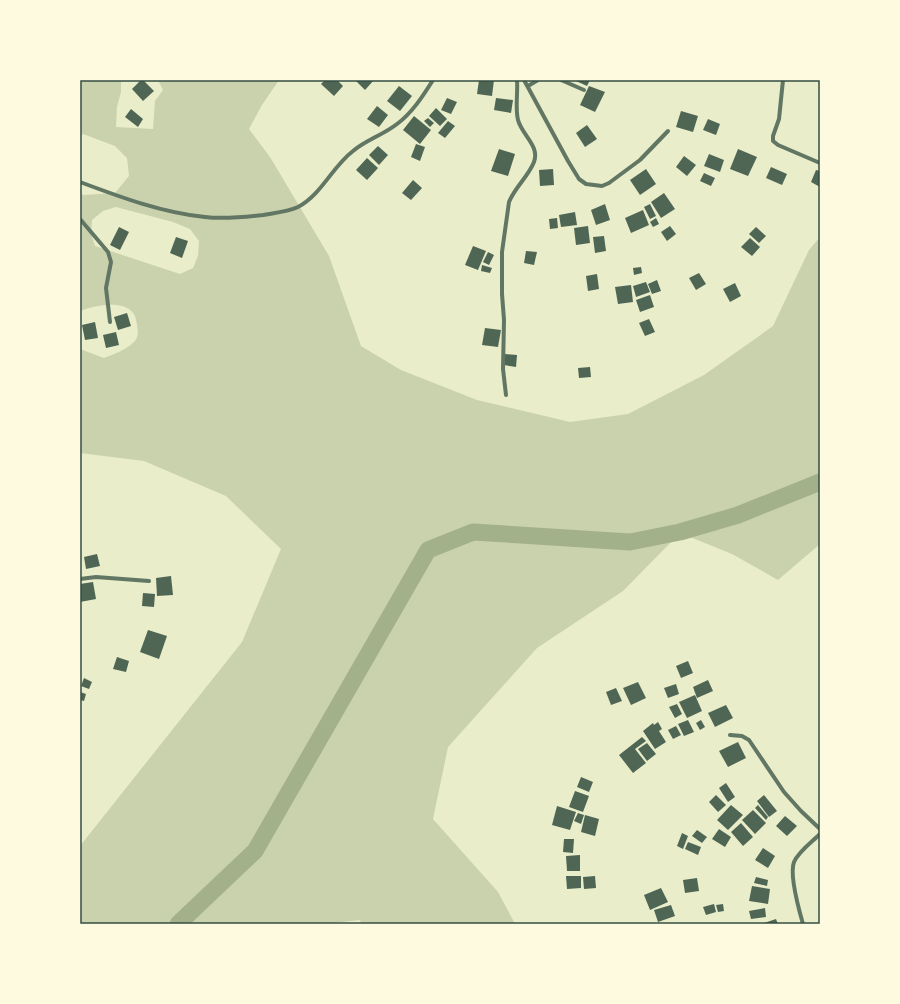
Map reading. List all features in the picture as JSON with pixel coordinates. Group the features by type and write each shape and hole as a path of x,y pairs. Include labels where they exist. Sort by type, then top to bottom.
{"street":[{"path":"80,182 166,210 206,217 253,216 283,212 297,207 310,199 327,181 348,154 360,144 397,124 422,99 433,80"},
{"path":"506,395 503,369 504,320 502,294 502,252 509,202 512,194 534,161 534,152 530,140 518,122 517,80"},
{"path":"524,80 568,161 579,179 586,184 602,186 609,183 640,160 668,131"},
{"path":"528,86 538,80"},
{"path":"561,80 584,90"},
{"path":"783,80 779,119 773,136 773,141 778,146 820,163"},
{"path":"80,219 108,252 111,262 106,288 110,322"},
{"path":"80,579 96,577 149,581"},
{"path":"730,735 742,736 749,740 784,792 820,829"},
{"path":"803,924 795,890 793,869 794,862 820,834"}],"green space":[{"path":"80,80 121,80 121,92 117,107 116,127 153,129 155,101 163,90 158,80 279,80 262,105 249,129 270,157 329,256 361,346 401,370 477,400 570,422 628,414 704,375 773,326 809,250 820,237 820,544 778,580 732,554 680,533 623,591 537,648 448,747 433,819 498,892 515,924 361,924 360,920 325,924 80,924 80,846 242,642 281,549 226,496 144,461 80,453 80,349 104,358 120,352 131,345 137,338 138,331 134,314 122,306 108,305 92,307 80,311 80,192 83,195 115,193 129,176 127,158 115,146 83,134 80,137","holes":["116,207 173,222 190,229 199,241 198,256 193,268 180,274 95,246 91,234 92,220 103,211"]}],"building":[{"path":"141,80 143,80 154,91 143,101 132,89"},
{"path":"325,80 337,80 343,86 334,96 321,84"},
{"path":"374,80 365,90 356,81"},
{"path":"479,80 494,80 492,96 477,94"},
{"path":"576,80 590,80 587,86"},
{"path":"399,86 412,96 400,111 387,101"},
{"path":"589,86 605,92 595,112 580,105"},
{"path":"447,98 457,102 451,114 441,110"},
{"path":"496,98 513,100 511,113 494,110"},
{"path":"377,106 388,115 379,127 367,119"},
{"path":"436,108 447,119 440,126 429,116"},
{"path":"131,109 143,119 138,127 125,117"},
{"path":"681,111 698,116 693,132 676,127"},
{"path":"414,116 431,130 420,144 403,130"},
{"path":"428,118 434,123 430,127 424,121"},
{"path":"708,119 720,124 716,135 703,130"},
{"path":"448,121 455,126 445,138 438,133"},
{"path":"587,125 597,139 585,147 576,133"},
{"path":"416,144 425,147 420,161 411,157"},
{"path":"378,146 388,155 379,165 369,155"},
{"path":"499,149 515,154 508,176 491,171"},
{"path":"738,149 757,157 748,176 730,169"},
{"path":"709,154 724,160 720,172 704,166"},
{"path":"684,156 696,165 687,176 676,167"},
{"path":"367,158 378,168 367,180 356,170"},
{"path":"771,167 787,174 782,185 766,178"},
{"path":"553,169 554,185 540,186 539,170"},
{"path":"646,169 656,184 640,195 630,180"},
{"path":"816,170 820,171 820,187 811,182"},
{"path":"704,173 715,178 711,186 700,181"},
{"path":"413,180 422,188 411,200 402,193"},
{"path":"664,193 675,209 661,218 651,202"},
{"path":"605,204 610,220 596,225 591,210"},
{"path":"650,204 656,216 650,219 644,207"},
{"path":"643,210 649,225 631,233 625,218"},
{"path":"575,212 577,225 561,227 559,215"},
{"path":"557,218 558,228 550,229 549,219"},
{"path":"656,218 659,224 653,227 650,222"},
{"path":"588,226 590,243 576,245 574,228"},
{"path":"670,226 676,234 667,241 661,232"},
{"path":"119,227 129,232 120,250 110,245"},
{"path":"756,227 766,236 759,243 749,234"},
{"path":"604,236 606,251 595,253 593,237"},
{"path":"176,237 188,241 182,258 170,253"},
{"path":"750,238 760,247 752,256 741,247"},
{"path":"473,246 486,251 478,270 465,265"},
{"path":"526,251 537,252 534,265 524,263"},
{"path":"488,252 494,255 489,265 483,262"},
{"path":"482,265 492,268 490,273 481,271"},
{"path":"641,267 642,273 634,275 633,268"},
{"path":"699,273 706,284 696,290 689,278"},
{"path":"597,274 599,289 588,291 586,276"},
{"path":"657,280 661,291 652,294 648,284"},
{"path":"646,282 650,292 636,297 633,286"},
{"path":"735,283 741,296 730,302 723,289"},
{"path":"631,285 633,302 618,304 615,287"},
{"path":"650,295 654,307 640,312 636,300"},
{"path":"127,313 131,326 118,330 114,317"},
{"path":"649,319 655,332 645,336 639,323"},
{"path":"95,322 98,338 85,340 82,325"},
{"path":"485,328 501,330 498,347 482,345"},
{"path":"116,332 119,345 106,348 103,335"},
{"path":"505,354 517,355 516,367 504,365"},
{"path":"590,367 591,377 579,378 578,368"},
{"path":"97,554 100,566 86,569 84,557"},
{"path":"171,576 173,595 157,596 156,578"},
{"path":"93,582 96,599 80,602 80,584"},
{"path":"143,593 155,594 154,607 142,606"},
{"path":"148,630 167,636 159,659 140,652"},
{"path":"117,657 129,661 126,672 113,669"},
{"path":"688,661 693,673 681,678 676,666"},
{"path":"84,678 92,682 89,689 81,686"},
{"path":"708,680 713,691 697,698 693,687"},
{"path":"638,682 646,698 631,705 623,688"},
{"path":"676,684 679,694 668,698 664,688"},
{"path":"616,688 622,701 611,705 606,692"},
{"path":"80,692 86,694 84,701 80,700"},
{"path":"695,695 702,711 687,718 679,702"},
{"path":"677,704 682,714 675,718 669,707"},
{"path":"726,705 733,718 715,727 708,713"},
{"path":"688,720 694,732 684,736 678,724"},
{"path":"701,720 705,727 700,730 696,723"},
{"path":"658,722 662,729 659,731 666,742 655,749 643,731 653,723 654,725"},
{"path":"676,726 681,735 673,739 668,730"},
{"path":"642,737 646,741 635,749 646,763 633,773 619,755"},
{"path":"738,742 746,758 728,767 719,751"},
{"path":"647,743 656,754 647,761 638,749"},
{"path":"581,777 593,782 589,792 577,787"},
{"path":"726,783 735,797 728,802 719,788"},
{"path":"575,791 589,796 583,812 569,807"},
{"path":"716,795 726,805 718,812 709,802"},
{"path":"764,795 777,811 769,817 757,801"},
{"path":"731,805 743,815 728,830 717,820"},
{"path":"758,805 768,817 766,820 755,808"},
{"path":"557,806 576,812 570,830 552,825"},
{"path":"753,810 766,823 755,834 742,820"},
{"path":"578,813 584,815 581,824 574,821"},
{"path":"585,815 599,819 595,836 581,832"},
{"path":"785,816 797,826 787,836 776,826"},
{"path":"741,823 753,837 743,846 731,832"},
{"path":"719,829 731,837 725,847 712,839"},
{"path":"697,830 707,837 702,843 692,836"},
{"path":"682,833 688,836 683,849 677,846"},
{"path":"564,839 574,839 573,853 563,852"},
{"path":"688,842 701,847 698,855 685,849"},
{"path":"763,848 775,856 768,868 755,860"},
{"path":"580,855 580,871 567,871 566,856"},
{"path":"566,876 581,876 581,888 567,889"},
{"path":"595,876 596,888 584,889 583,877"},
{"path":"756,877 768,880 767,886 754,883"},
{"path":"697,878 699,891 685,893 683,880"},
{"path":"752,886 770,889 768,904 749,901"},
{"path":"661,888 668,902 650,910 644,895"},
{"path":"714,904 716,912 706,915 703,907"},
{"path":"723,904 724,911 718,912 716,905"},
{"path":"671,905 675,916 658,922 654,910"},
{"path":"765,908 766,917 751,919 749,911"},
{"path":"776,919 778,924 761,924"}],"waterway":[{"path":"178,924 255,851 428,550 473,532 630,542 680,532 738,515 820,482"}]}
